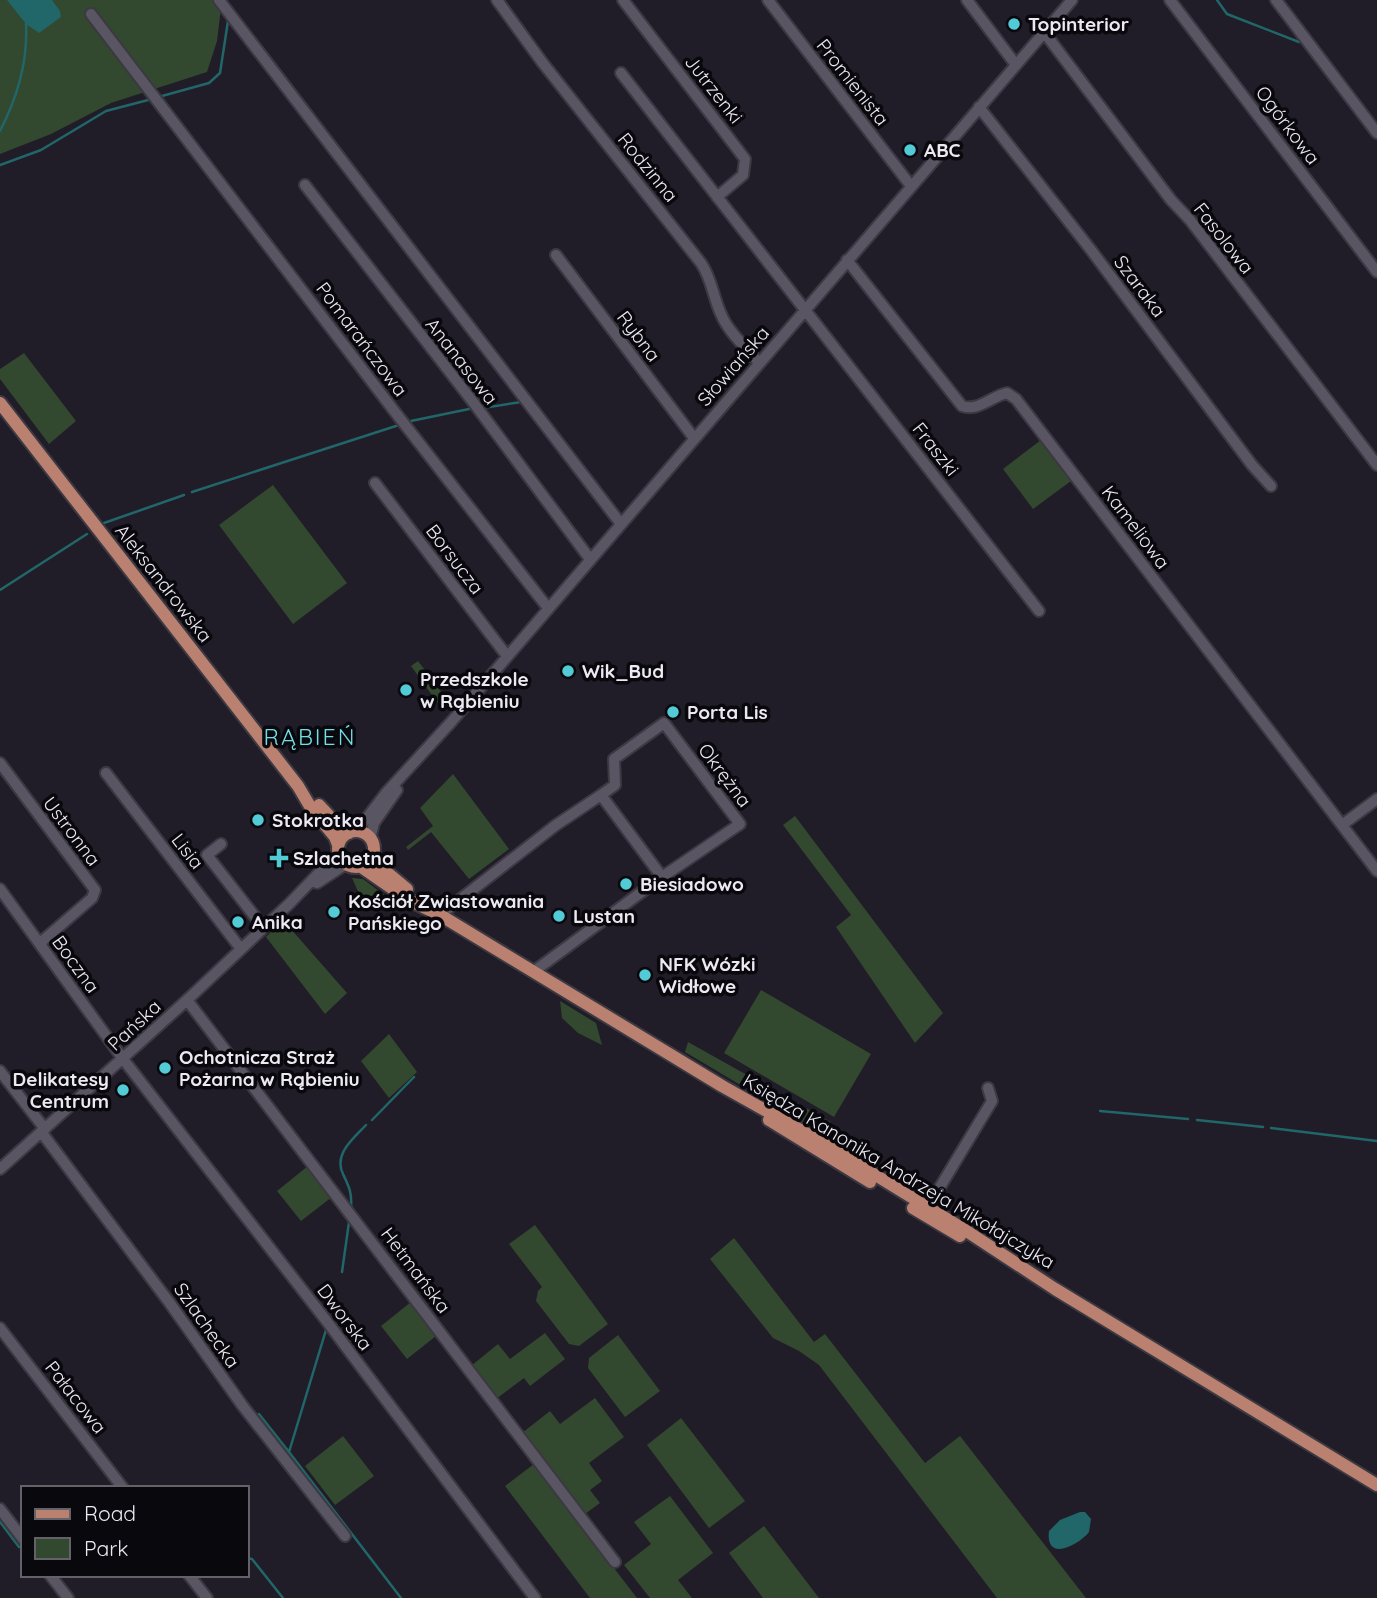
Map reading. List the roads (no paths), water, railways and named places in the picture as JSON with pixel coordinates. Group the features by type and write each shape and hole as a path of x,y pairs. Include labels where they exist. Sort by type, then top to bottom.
{"main road":[{"name":"Aleksandrowska","path":"0,403 298,786 335,822 353,832"},
{"name":"Aleksandrowska","path":"298,786 310,807 335,837 338,849"},
{"path":"353,832 362,833 370,839 373,846 372,857 360,866 346,864 338,849 341,838 353,832"},
{"name":"Księdza Kanonika Andrzeja Mikołajczyka","path":"372,857 440,915"},
{"name":"Księdza Kanonika Andrzeja Mikołajczyka","path":"360,866 409,900 440,915 1377,1485"}],"street":[{"path":"219,0 621,524"},
{"name":"Rodzinna","path":"497,0 542,62 701,262 710,278 725,323 759,363"},
{"name":"Jutrzenki","path":"623,0 746,159 743,174 717,197"},
{"name":"Promienista","path":"768,0 911,186"},
{"path":"967,0 1016,65"},
{"name":"Słowiańska","path":"353,832 1072,0"},
{"name":"Ogórkowa","path":"1170,0 1377,272"},
{"path":"1276,0 1377,133"},
{"name":"Pomarańczowa","path":"91,14 548,608"},
{"name":"Fasolowa","path":"1044,32 1377,465"},
{"path":"621,73 804,310"},
{"name":"Szaraka","path":"979,107 1091,250 1252,465 1271,486"},
{"name":"Ananasowa","path":"305,185 590,559"},
{"name":"Rybna","path":"556,255 694,438"},
{"name":"Kameliowa","path":"847,260 962,406 975,408 997,395 1007,393 1016,399 1377,871"},
{"name":"Fraszki","path":"804,310 1039,611"},
{"name":"Borsucza","path":"375,483 507,656"},
{"name":"Okrężna","path":"533,972 662,877 740,824 664,723 614,759 615,785 601,795"},
{"name":"Słowiańska","path":"370,839 374,823 422,754"},
{"name":"Ustronna","path":"0,763 95,890 92,898 40,943"},
{"name":"Lisia","path":"106,773 241,949"},
{"path":"440,915 556,825 601,795 662,877"},
{"path":"1342,825 1377,799"},
{"path":"221,844 206,855 263,927"},
{"name":"Pańska","path":"0,1169 241,949 289,903 338,849"},
{"name":"Pańska","path":"289,903 346,864"},
{"name":"Boczna","path":"0,889 123,1059"},
{"name":"Hetmańska","path":"187,1000 615,1562"},
{"name":"Dworska","path":"123,1059 325,1318 535,1598"},
{"name":"Szlachecka","path":"0,1071 242,1405 345,1536"},
{"path":"926,1211 992,1101 988,1088"},
{"name":"Pałacowa","path":"0,1328 121,1486"},
{"path":"0,1509 21,1536"},
{"path":"52,1577 68,1598"},
{"path":"191,1577 207,1598"}],"waterway":[{"path":"1217,0 1227,14 1299,42"},
{"path":"162,96 209,83 220,73 228,21"},
{"path":"0,131 12,106 20,79 26,24"},
{"path":"0,165 41,150 106,111 152,99"},
{"path":"483,408 521,402"},
{"path":"411,421 469,409"},
{"path":"192,492 399,425"},
{"path":"104,523 184,495"},
{"path":"0,590 87,534"},
{"path":"372,1120 414,1077"},
{"path":"1100,1111 1188,1119"},
{"path":"1197,1120 1263,1127"},
{"path":"351,1207 341,1160 346,1147 366,1125"},
{"path":"1271,1128 1377,1141"},
{"path":"342,1272 349,1222"},
{"path":"326,1330 289,1452 401,1598"},
{"path":"259,1414 289,1452"},
{"path":"0,1522 19,1547"},
{"path":"248,1558 252,1559 283,1598"}],"place":[{"name":"Topinterior","path":"1014,24"},
{"name":"ABC","path":"910,150"},
{"name":"Wik_Bud","path":"568,671"},
{"name":"Przedszkole w Rąbieniu","path":"406,690"},
{"name":"Porta Lis","path":"673,712"},
{"name":"Stokrotka","path":"258,820"},
{"name":"Szlachetna","path":"279,858"},
{"name":"Biesiadowo","path":"626,884"},
{"name":"Kościół Zwiastowania Pańskiego","path":"334,912"},
{"name":"Lustan","path":"559,916"},
{"name":"Anika","path":"238,922"},
{"name":"NFK Wózki Widłowe","path":"645,975"},
{"name":"Ochotnicza Straż Pożarna w Rąbieniu","path":"165,1068"},
{"name":"Delikatesy Centrum","path":"123,1090"}],"district":[{"name":"RĄBIEŃ","path":"310,736"}]}
